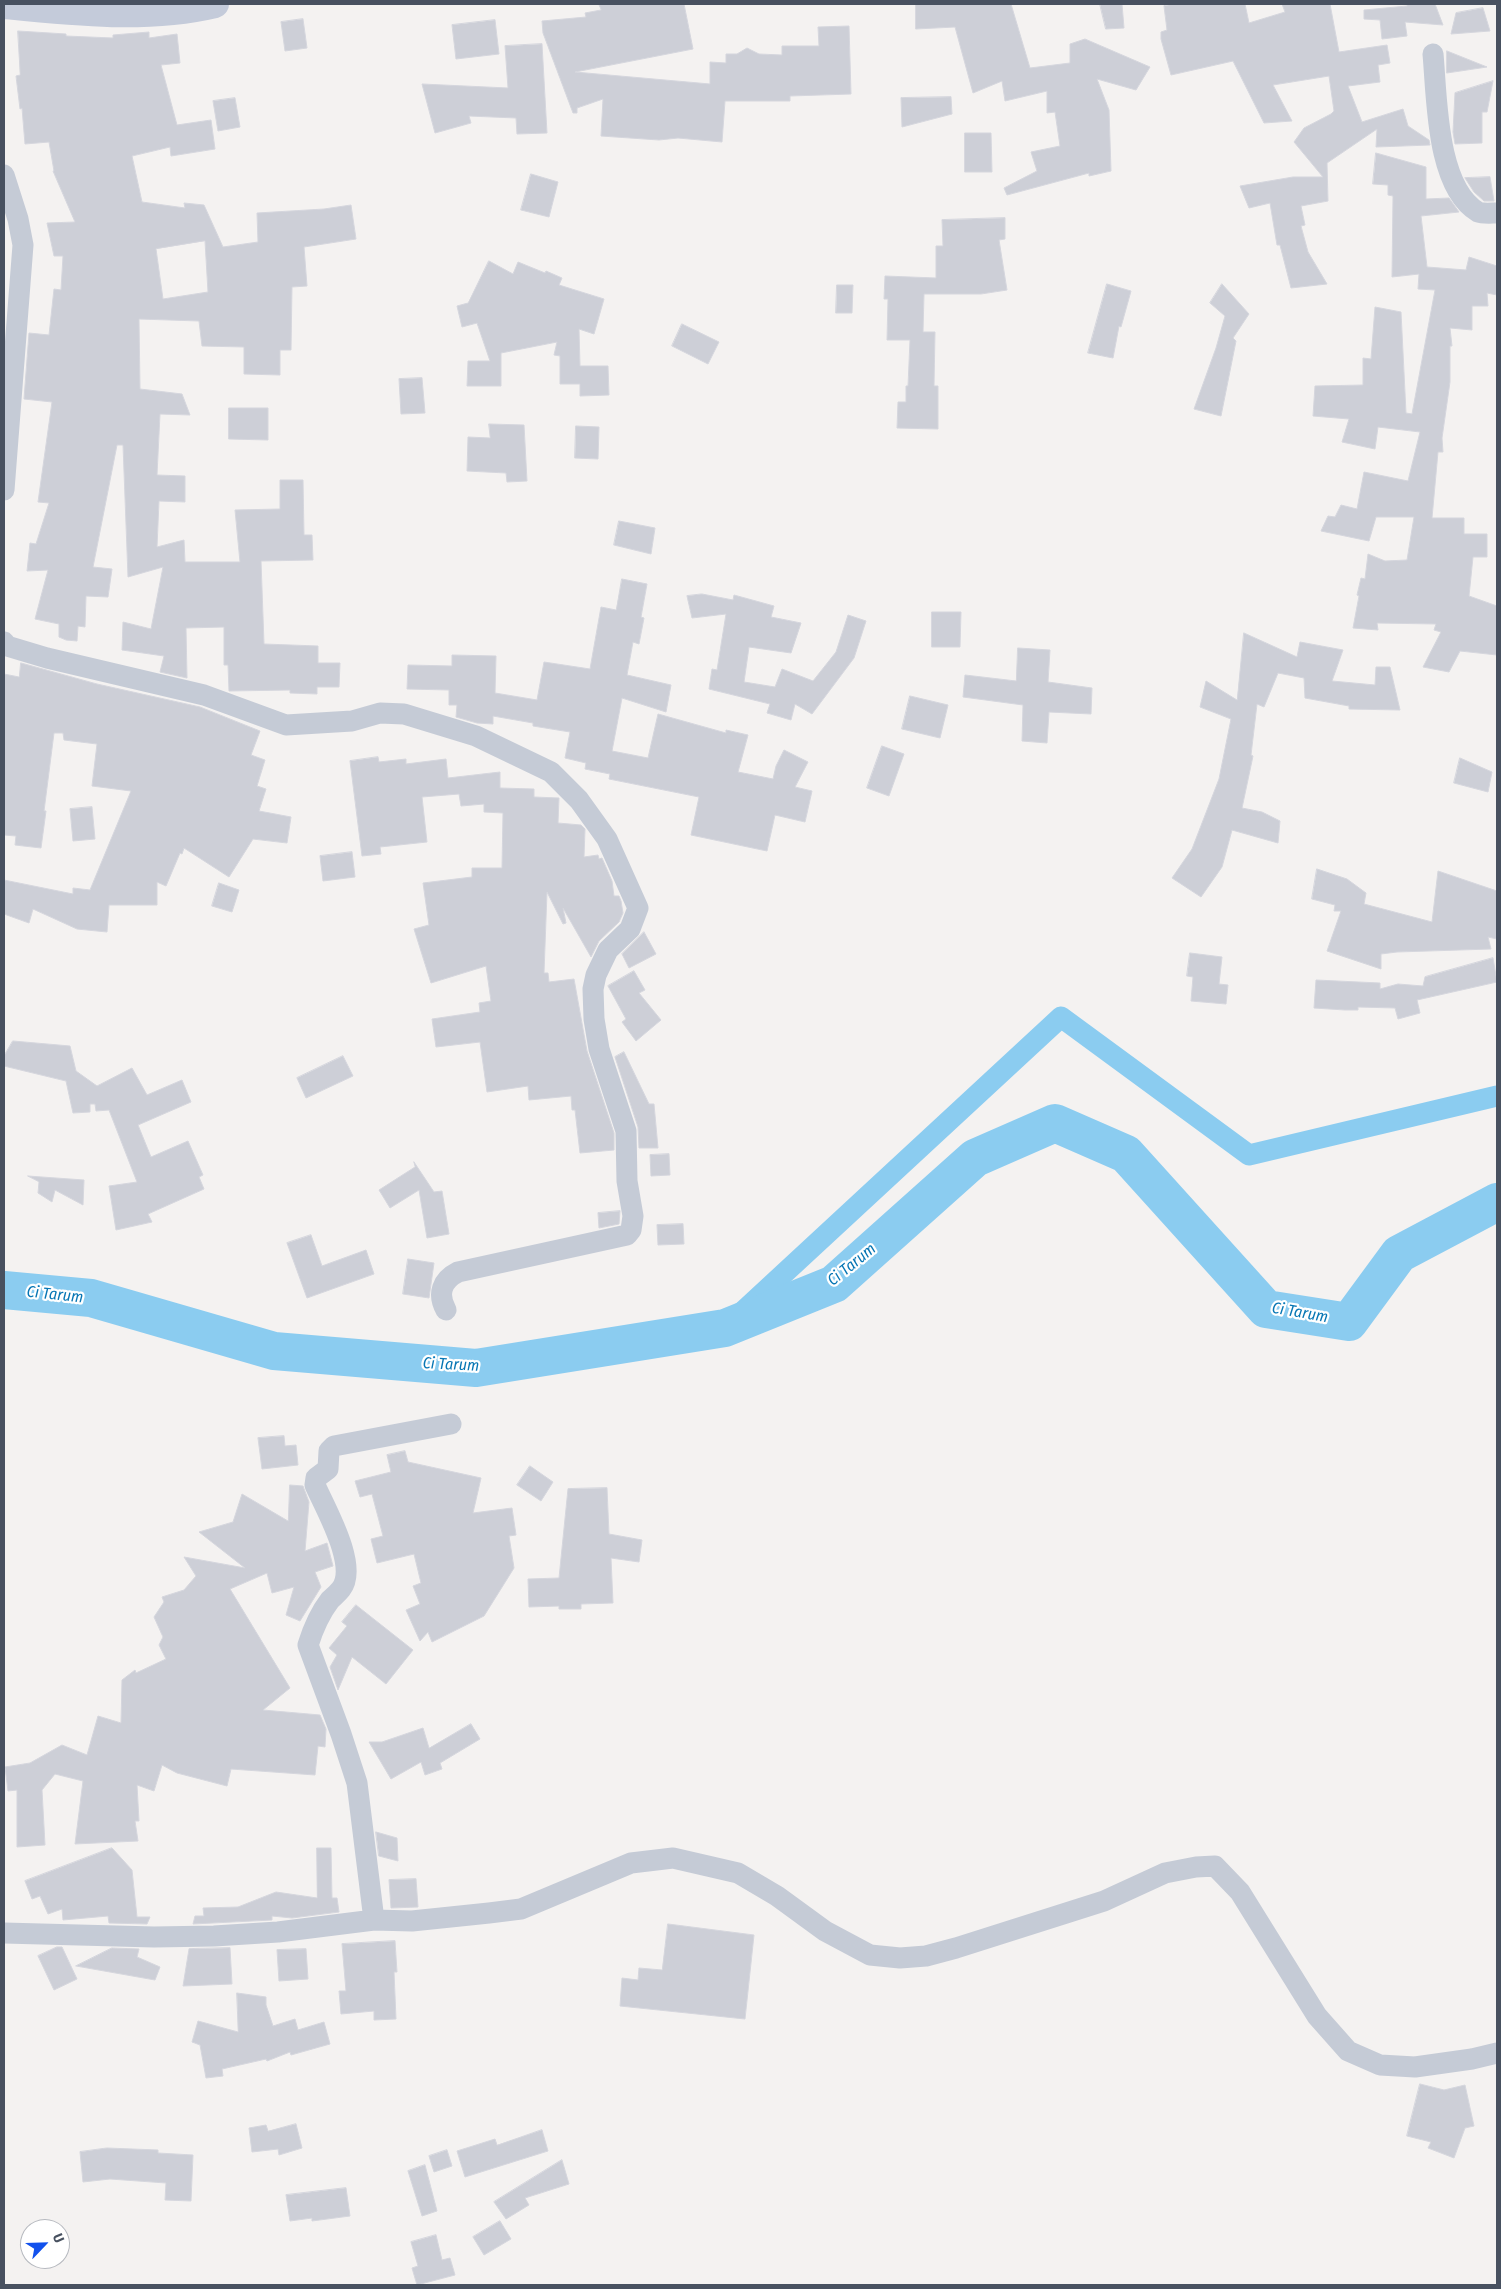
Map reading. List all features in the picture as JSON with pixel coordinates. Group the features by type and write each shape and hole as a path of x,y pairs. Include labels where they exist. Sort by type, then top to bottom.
{"main road":[{"path":"4,4 68,11 103,12 157,11 215,4"}],"street":[{"path":"1433,54 1439,124 1448,166 1457,190 1480,213 1497,213"},
{"path":"4,175 18,219 23,245 4,490"},
{"path":"4,642 7,646 48,658 204,695 286,725 352,720 380,713 404,714 476,736 551,772 579,800 607,839 638,908 630,929 608,950 596,975 593,989 594,1019 599,1050 626,1131 628,1181 633,1216 631,1230 627,1235 458,1272 448,1279 442,1288 441,1298 446,1310"},
{"path":"374,1920 357,1784 335,1715 308,1644 312,1630 330,1600 343,1588 347,1575 346,1558 315,1485 316,1478 328,1469 328,1453 332,1447 451,1424"},
{"path":"4,1933 154,1937 214,1936 278,1932 374,1920 412,1921 520,1909 631,1863 673,1858 738,1873 777,1896 825,1932 870,1955 908,1957 926,1956 956,1948 1104,1901 1165,1873 1196,1867 1215,1866 1240,1892 1317,2016 1348,2051 1380,2065 1415,2067 1472,2060 1497,2053"}],"building":[{"path":"599,4 684,4 693,49 575,72 710,84 710,62 726,63 726,54 737,54 747,48 759,54 782,55 782,46 819,46 818,27 849,26 851,94 790,96 790,101 725,101 722,142 678,138 659,140 601,136 603,99 577,108 577,113 573,113 543,33 542,21 586,17 585,13 601,10"},
{"path":"916,4 1011,4 1030,68 1070,63 1070,44 1085,39 1150,67 1136,90 1097,79 1109,110 1111,171 1089,176 1089,173 1007,195 1004,188 1037,171 1031,152 1060,146 1055,112 1047,113 1047,91 1005,101 1002,81 973,93 955,27 916,29"},
{"path":"1100,4 1122,4 1124,28 1106,29"},
{"path":"1173,4 1245,4 1249,23 1285,12 1282,4 1330,4 1339,52 1387,45 1390,63 1378,65 1380,82 1348,86 1362,122 1403,109 1408,126 1429,140 1430,145 1376,147 1377,129 1327,163 1328,201 1301,206 1305,225 1301,226 1308,252 1327,284 1291,288 1280,245 1277,245 1270,203 1249,208 1240,186 1293,177 1323,177 1294,142 1304,128 1334,111 1329,76 1273,85 1292,121 1264,123 1233,61 1171,75 1161,39 1161,32 1167,30 1164,6"},
{"path":"1407,4 1435,4 1443,25 1405,22 1407,36 1382,39 1380,20 1364,19 1364,10 1407,6"},
{"path":"1483,8 1490,31 1451,34 1456,13"},
{"path":"303,19 307,48 285,51 281,22"},
{"path":"495,20 499,54 456,59 452,25"},
{"path":"18,31 113,38 113,35 149,32 149,38 177,34 180,63 161,65 177,125 211,120 215,149 171,156 170,147 132,156 142,202 185,208 184,203 204,205 223,247 258,242 257,213 324,209 351,205 356,239 304,247 307,286 292,287 291,350 280,350 280,375 244,374 244,347 202,346 199,321 139,319 140,389 182,394 190,415 160,414 157,475 185,476 185,502 159,501 157,547 184,540 185,562 240,562 235,510 280,509 280,480 303,480 304,535 312,535 313,560 261,561 264,644 318,646 318,663 340,663 339,687 317,687 317,694 290,693 290,690 229,691 228,665 224,665 224,627 186,628 187,678 160,672 164,656 122,650 123,622 151,629 163,567 128,577 123,445 117,445 93,567 112,569 108,597 86,596 85,627 78,626 77,641 59,637 59,624 35,619 48,570 27,571 30,543 36,544 49,503 38,502 52,402 24,399 29,333 49,335 54,289 61,290 63,256 54,256 47,223 75,222 53,171 49,142 25,144 22,108 20,109 16,76 20,75","holes":["205,241 208,292 163,299 156,249"]},
{"path":"542,44 547,133 517,134 516,118 469,116 471,123 435,133 422,84 508,88 505,46"},
{"path":"1447,51 1487,67 1447,73"},
{"path":"1493,81 1487,112 1482,112 1482,143 1455,144 1453,132 1455,93"},
{"path":"951,97 952,114 902,127 901,98"},
{"path":"235,98 240,127 218,131 213,101"},
{"path":"965,133 991,133 992,172 965,172"},
{"path":"1376,153 1426,167 1426,199 1449,198 1459,212 1421,216 1427,267 1466,270 1469,257 1497,266 1497,295 1487,293 1488,306 1472,306 1472,330 1450,328 1452,346 1450,346 1450,382 1442,438 1443,452 1438,452 1432,518 1464,518 1464,534 1487,534 1487,557 1473,557 1469,596 1497,606 1497,655 1460,651 1449,672 1423,667 1441,632 1434,630 1436,624 1377,623 1378,630 1353,628 1359,596 1357,595 1361,578 1365,579 1368,554 1385,561 1407,560 1414,517 1376,517 1369,541 1321,531 1328,516 1335,517 1341,505 1357,509 1364,472 1408,481 1420,432 1378,427 1375,449 1342,442 1349,419 1313,416 1315,386 1363,385 1363,358 1371,359 1375,307 1401,312 1406,413 1412,414 1435,290 1418,289 1419,274 1392,277 1393,196 1388,195 1388,185 1373,184"},
{"path":"531,174 558,182 549,217 521,210"},
{"path":"1490,177 1494,201 1484,201 1474,192 1465,178"},
{"path":"1005,218 1005,239 999,240 1007,290 981,294 924,294 923,332 935,332 934,386 938,386 938,429 897,428 898,402 906,402 910,340 887,340 888,299 884,299 885,276 936,278 936,246 943,246 942,220"},
{"path":"489,261 513,274 518,262 545,273 546,271 562,278 559,285 604,299 594,334 579,329 580,366 608,366 609,395 580,396 580,384 560,384 560,356 554,355 557,342 501,353 501,386 467,386 468,361 490,361 477,323 462,327 457,306 468,303"},
{"path":"1107,284 1131,291 1121,327 1119,326 1113,358 1088,353"},
{"path":"1222,284 1249,314 1233,338 1236,341 1221,416 1194,409 1216,348 1225,316 1210,303"},
{"path":"837,285 853,285 852,313 836,313"},
{"path":"682,324 719,342 708,364 672,346"},
{"path":"422,378 425,413 401,414 399,379"},
{"path":"229,408 268,408 268,440 229,439"},
{"path":"489,424 524,425 527,481 507,482 506,473 467,471 468,437 490,438"},
{"path":"576,426 599,427 598,459 575,458"},
{"path":"619,521 655,528 651,554 614,545"},
{"path":"622,579 647,584 641,617 644,618 639,644 633,642 627,675 671,685 666,712 622,698 612,751 648,758 658,714 726,733 726,730 748,735 738,772 773,779 776,766 784,750 808,762 795,787 812,791 805,822 775,815 767,851 691,835 699,797 609,779 610,774 585,769 586,763 565,758 570,732 533,726 533,723 493,716 493,724 477,723 456,717 457,705 449,705 449,690 407,689 408,665 452,666 452,655 496,656 495,693 537,700 544,662 590,669 601,607 616,610"},
{"path":"702,594 733,600 734,595 774,606 771,617 801,623 791,653 749,647 744,682 775,687 782,669 813,681 836,652 848,615 866,621 854,658 812,714 795,704 791,720 767,713 770,704 709,689 712,669 717,670 726,614 692,618 687,596"},
{"path":"932,612 961,612 960,647 932,647"},
{"path":"1244,633 1297,657 1300,642 1343,650 1332,681 1375,685 1376,667 1390,667 1400,710 1349,709 1349,706 1305,698 1304,678 1278,673 1264,707 1257,704 1251,755 1253,756 1242,808 1262,812 1280,821 1278,843 1232,830 1222,867 1201,897 1172,878 1192,849 1219,779 1231,719 1200,707 1206,681 1237,700"},
{"path":"1018,648 1050,650 1048,682 1092,688 1091,714 1049,712 1047,743 1022,741 1023,705 963,697 965,675 1016,681"},
{"path":"21,663 97,684 200,707 260,731 251,755 265,760 257,786 266,789 259,811 291,817 287,843 253,839 229,877 184,848 166,886 157,882 157,905 109,905 107,932 77,929 33,909 29,923 4,914 4,880 73,894 73,888 90,890 131,791 92,786 97,744 64,740 63,733 54,733 41,848 15,845 16,836 4,835 4,674 19,677"},
{"path":"910,696 948,705 940,738 902,729"},
{"path":"882,746 904,754 889,796 867,788"},
{"path":"378,757 379,762 406,759 406,764 446,759 448,778 500,772 500,788 534,789 534,797 559,798 558,823 581,825 585,829 584,857 598,855 599,859 602,858 612,881 614,896 619,896 621,901 623,913 619,922 599,941 591,957 563,908 566,923 563,924 547,892 544,973 548,973 549,982 574,979 587,1051 614,1133 614,1150 580,1153 575,1110 572,1110 571,1096 529,1100 528,1086 487,1092 480,1042 436,1047 432,1019 480,1012 479,1003 491,1001 486,966 431,983 414,929 429,925 423,883 472,877 472,868 502,868 503,813 484,812 484,804 461,806 459,794 422,797 427,842 380,847 381,854 362,856 350,761"},
{"path":"1460,758 1492,772 1488,792 1454,783"},
{"path":"92,807 95,839 73,841 70,809"},
{"path":"352,852 355,877 323,881 320,856"},
{"path":"1317,869 1347,879 1366,893 1364,904 1432,922 1438,871 1497,891 1497,939 1488,937 1491,949 1381,954 1381,969 1327,951 1341,911 1334,911 1335,905 1312,899"},
{"path":"219,883 239,890 232,912 212,906"},
{"path":"644,932 656,954 629,968 622,954"},
{"path":"1190,953 1222,957 1219,984 1228,985 1226,1004 1191,1001 1193,977 1187,976"},
{"path":"1493,958 1497,982 1417,1000 1420,1013 1398,1019 1395,1008 1358,1007 1358,1010 1345,1010 1314,1008 1316,980 1380,983 1380,989 1398,984 1423,986 1425,977"},
{"path":"634,971 645,990 639,993 661,1020 636,1041 622,1022 626,1019 608,986"},
{"path":"13,1041 70,1046 76,1071 97,1086 132,1068 147,1095 182,1080 191,1102 138,1125 151,1157 188,1141 203,1175 199,1177 204,1189 148,1214 152,1222 116,1230 109,1186 137,1182 109,1110 96,1111 95,1104 90,1104 90,1112 73,1113 66,1081 4,1066 4,1056"},
{"path":"624,1052 649,1104 654,1104 658,1148 639,1148 638,1127 615,1057"},
{"path":"343,1056 353,1076 306,1098 297,1078"},
{"path":"669,1154 670,1175 651,1176 650,1155"},
{"path":"414,1162 434,1192 442,1191 449,1234 427,1238 419,1190 390,1208 379,1190 415,1167"},
{"path":"28,1176 84,1180 83,1205 55,1190 52,1202 38,1193 39,1182"},
{"path":"620,1211 619,1224 599,1228 598,1213"},
{"path":"683,1224 684,1244 658,1245 657,1225"},
{"path":"311,1235 322,1266 366,1250 374,1274 307,1298 287,1243"},
{"path":"408,1259 434,1263 429,1298 403,1294"},
{"path":"284,1436 285,1446 296,1445 298,1465 262,1469 258,1438"},
{"path":"405,1451 408,1462 481,1478 473,1513 512,1508 516,1535 509,1536 514,1568 484,1616 432,1642 428,1632 420,1641 406,1610 420,1604 413,1586 421,1583 414,1554 377,1563 371,1539 383,1536 372,1494 360,1497 355,1481 391,1472 387,1455"},
{"path":"530,1466 553,1482 541,1501 517,1485"},
{"path":"290,1485 303,1486 309,1502 305,1551 327,1543 333,1566 315,1572 321,1587 300,1621 286,1615 294,1587 272,1593 267,1573 230,1589 290,1688 263,1710 320,1715 326,1729 325,1747 318,1746 315,1775 231,1769 227,1786 177,1773 162,1765 154,1791 137,1785 139,1821 135,1821 138,1841 75,1844 83,1781 55,1774 42,1790 45,1845 17,1847 17,1790 8,1791 5,1767 30,1763 62,1745 87,1755 98,1716 121,1723 122,1680 135,1670 136,1673 166,1659 159,1645 163,1637 154,1617 164,1602 162,1597 184,1590 196,1576 184,1557 245,1568 199,1532 233,1522 242,1494 288,1521"},
{"path":"607,1488 609,1534 642,1540 639,1562 611,1558 613,1603 581,1604 581,1609 559,1609 559,1606 529,1607 528,1579 559,1578 568,1489"},
{"path":"356,1605 413,1650 386,1684 352,1657 338,1690 330,1667 337,1655 329,1648 347,1626 342,1622"},
{"path":"471,1724 480,1739 440,1763 442,1769 425,1775 421,1762 391,1779 369,1742 382,1742 423,1728 429,1748"},
{"path":"376,1832 397,1838 398,1861 379,1856"},
{"path":"112,1848 132,1870 137,1917 150,1917 147,1924 109,1923 108,1916 63,1920 62,1909 48,1914 40,1896 32,1899 25,1881"},
{"path":"317,1848 331,1848 332,1898 337,1898 339,1912 292,1918 272,1916 272,1920 193,1924 195,1916 204,1916 203,1908 238,1907 276,1892 317,1898"},
{"path":"416,1879 418,1907 391,1908 389,1880"},
{"path":"668,1924 754,1935 745,2019 620,2006 622,1978 638,1980 639,1968 662,1970"},
{"path":"395,1941 397,1972 394,1972 396,2019 374,2020 374,2011 341,2014 339,1991 346,1991 342,1944"},
{"path":"57,1947 62,1947 77,1979 54,1990 38,1956"},
{"path":"112,1948 139,1949 137,1957 160,1967 155,1980 76,1966"},
{"path":"230,1948 232,1984 183,1986 189,1949"},
{"path":"306,1949 308,1979 279,1981 277,1950"},
{"path":"237,1993 266,1997 266,2005 273,2026 295,2019 298,2030 324,2022 330,2044 291,2055 290,2052 267,2061 266,2059 222,2069 223,2076 206,2078 200,2045 192,2042 198,2021 238,2032"},
{"path":"1420,2084 1444,2090 1465,2085 1474,2126 1465,2128 1454,2158 1428,2148 1431,2142 1407,2136"},
{"path":"296,2124 302,2148 279,2155 278,2149 252,2152 249,2128 266,2125 268,2131"},
{"path":"542,2130 548,2151 465,2177 457,2151 495,2139 497,2145"},
{"path":"107,2148 158,2150 158,2153 193,2155 191,2201 165,2200 166,2183 110,2179 83,2182 80,2152"},
{"path":"447,2150 452,2166 434,2172 429,2156"},
{"path":"562,2160 569,2184 525,2198 529,2205 506,2219 494,2202"},
{"path":"425,2165 437,2211 422,2216 408,2171"},
{"path":"346,2188 350,2216 312,2221 312,2218 290,2221 286,2195"},
{"path":"500,2221 511,2239 484,2255 473,2237"},
{"path":"436,2235 442,2260 450,2258 455,2275 417,2285 412,2268 418,2266 411,2242"}],"waterway":[{"path":"725,1328 1061,1017 1249,1155 1497,1096"},
{"name":"Ci Tarum","path":"4,1290 91,1298 274,1351 476,1368 725,1328 834,1284 975,1158 1055,1123 1126,1154 1266,1309 1349,1322 1399,1254 1497,1202"}]}
